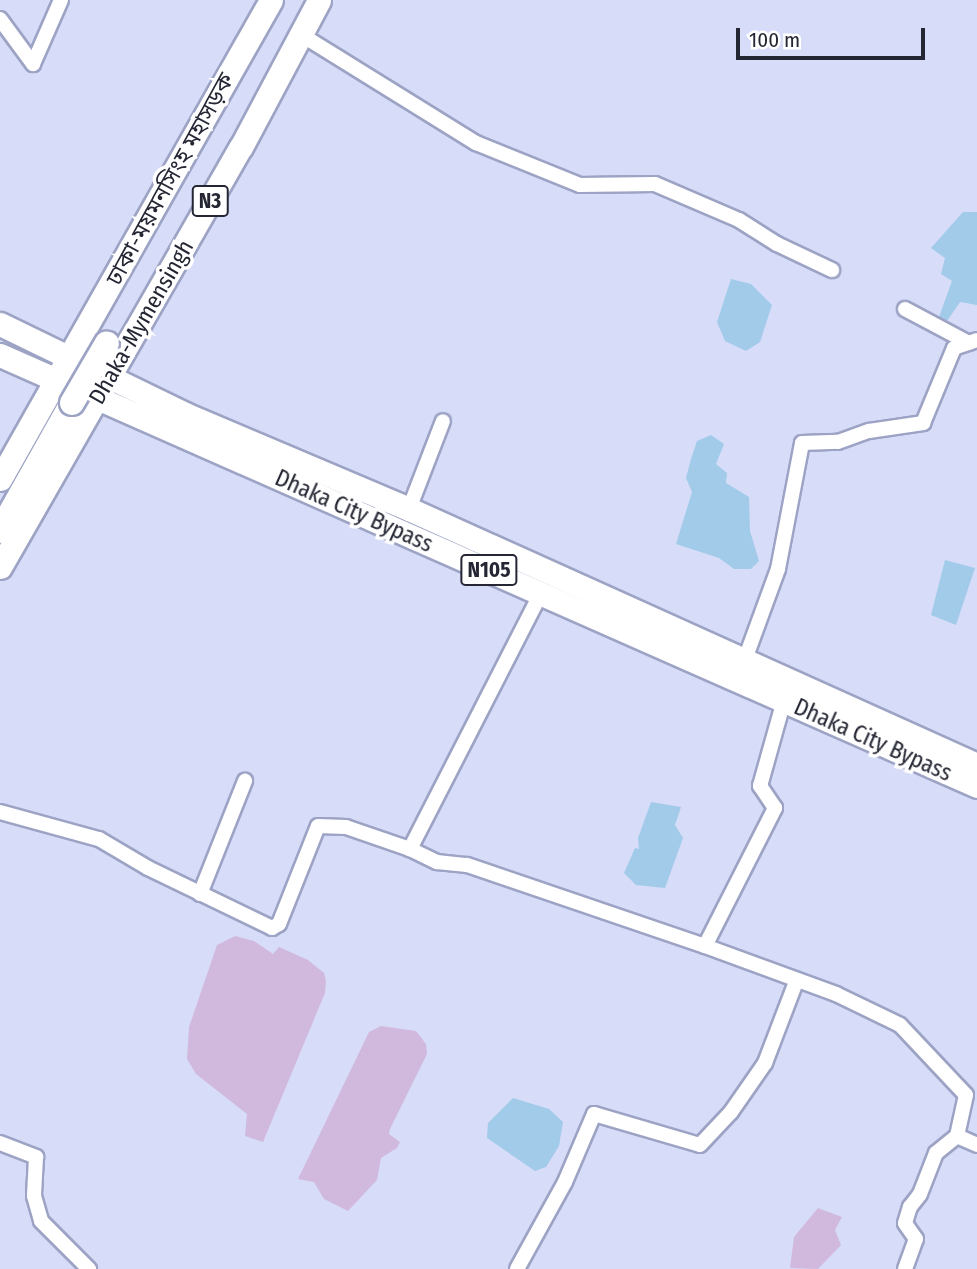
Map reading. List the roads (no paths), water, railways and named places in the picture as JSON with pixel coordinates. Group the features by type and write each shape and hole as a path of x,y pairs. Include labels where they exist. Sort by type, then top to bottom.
{"highway":[{"name":"ঢাকা-ময়মনসিংহ মহাসড়ক","path":"69,358 271,0"},
{"name":"Dhaka-Mymensingh","path":"0,567 241,147 318,0"},
{"path":"0,324 109,377 977,765"},
{"path":"0,531 107,344"},
{"name":"Dhaka City Bypass","path":"0,355 977,786"},
{"name":"Dhaka-Mymensingh","path":"0,479 69,358"}],"street":[{"path":"0,19 33,64 61,0"},
{"path":"300,34 476,143 580,185 656,184 739,220 787,250 832,270"},
{"path":"905,309 973,341"},
{"path":"744,663 778,569 793,510 796,460 802,443 838,442 869,431 922,423 954,348 973,341"},
{"path":"409,509 443,421"},
{"path":"410,849 541,593"},
{"path":"705,946 775,808 760,786 784,700"},
{"path":"200,894 245,781"},
{"path":"0,812 99,839 200,894 272,928 279,924 318,826 346,827 410,849 437,862 467,864 705,946 796,982 836,994 900,1026 966,1096 957,1136 936,1153 920,1194 910,1206 905,1223 916,1239 905,1269"},
{"path":"517,1269 565,1182 594,1114 700,1145 731,1112 765,1063 796,982"},
{"path":"957,1136 977,1145"},
{"path":"0,1143 36,1157 34,1196 41,1221 89,1269"}],"water":[{"path":"963,212 977,212 977,305 960,302 947,321 939,317 952,281 941,274 945,258 931,248"},
{"path":"731,279 751,284 772,305 760,342 746,351 725,341 717,322"},
{"path":"711,435 724,444 716,464 727,473 726,483 749,497 750,531 759,561 751,569 734,569 719,558 676,544 692,492 686,478 691,459 697,441"},
{"path":"945,560 975,568 956,625 931,615"},
{"path":"651,802 681,807 675,825 683,838 665,888 636,885 624,873 635,848 639,849 638,838"},
{"path":"513,1098 549,1109 563,1122 559,1146 546,1167 535,1171 487,1138 488,1123"}]}
